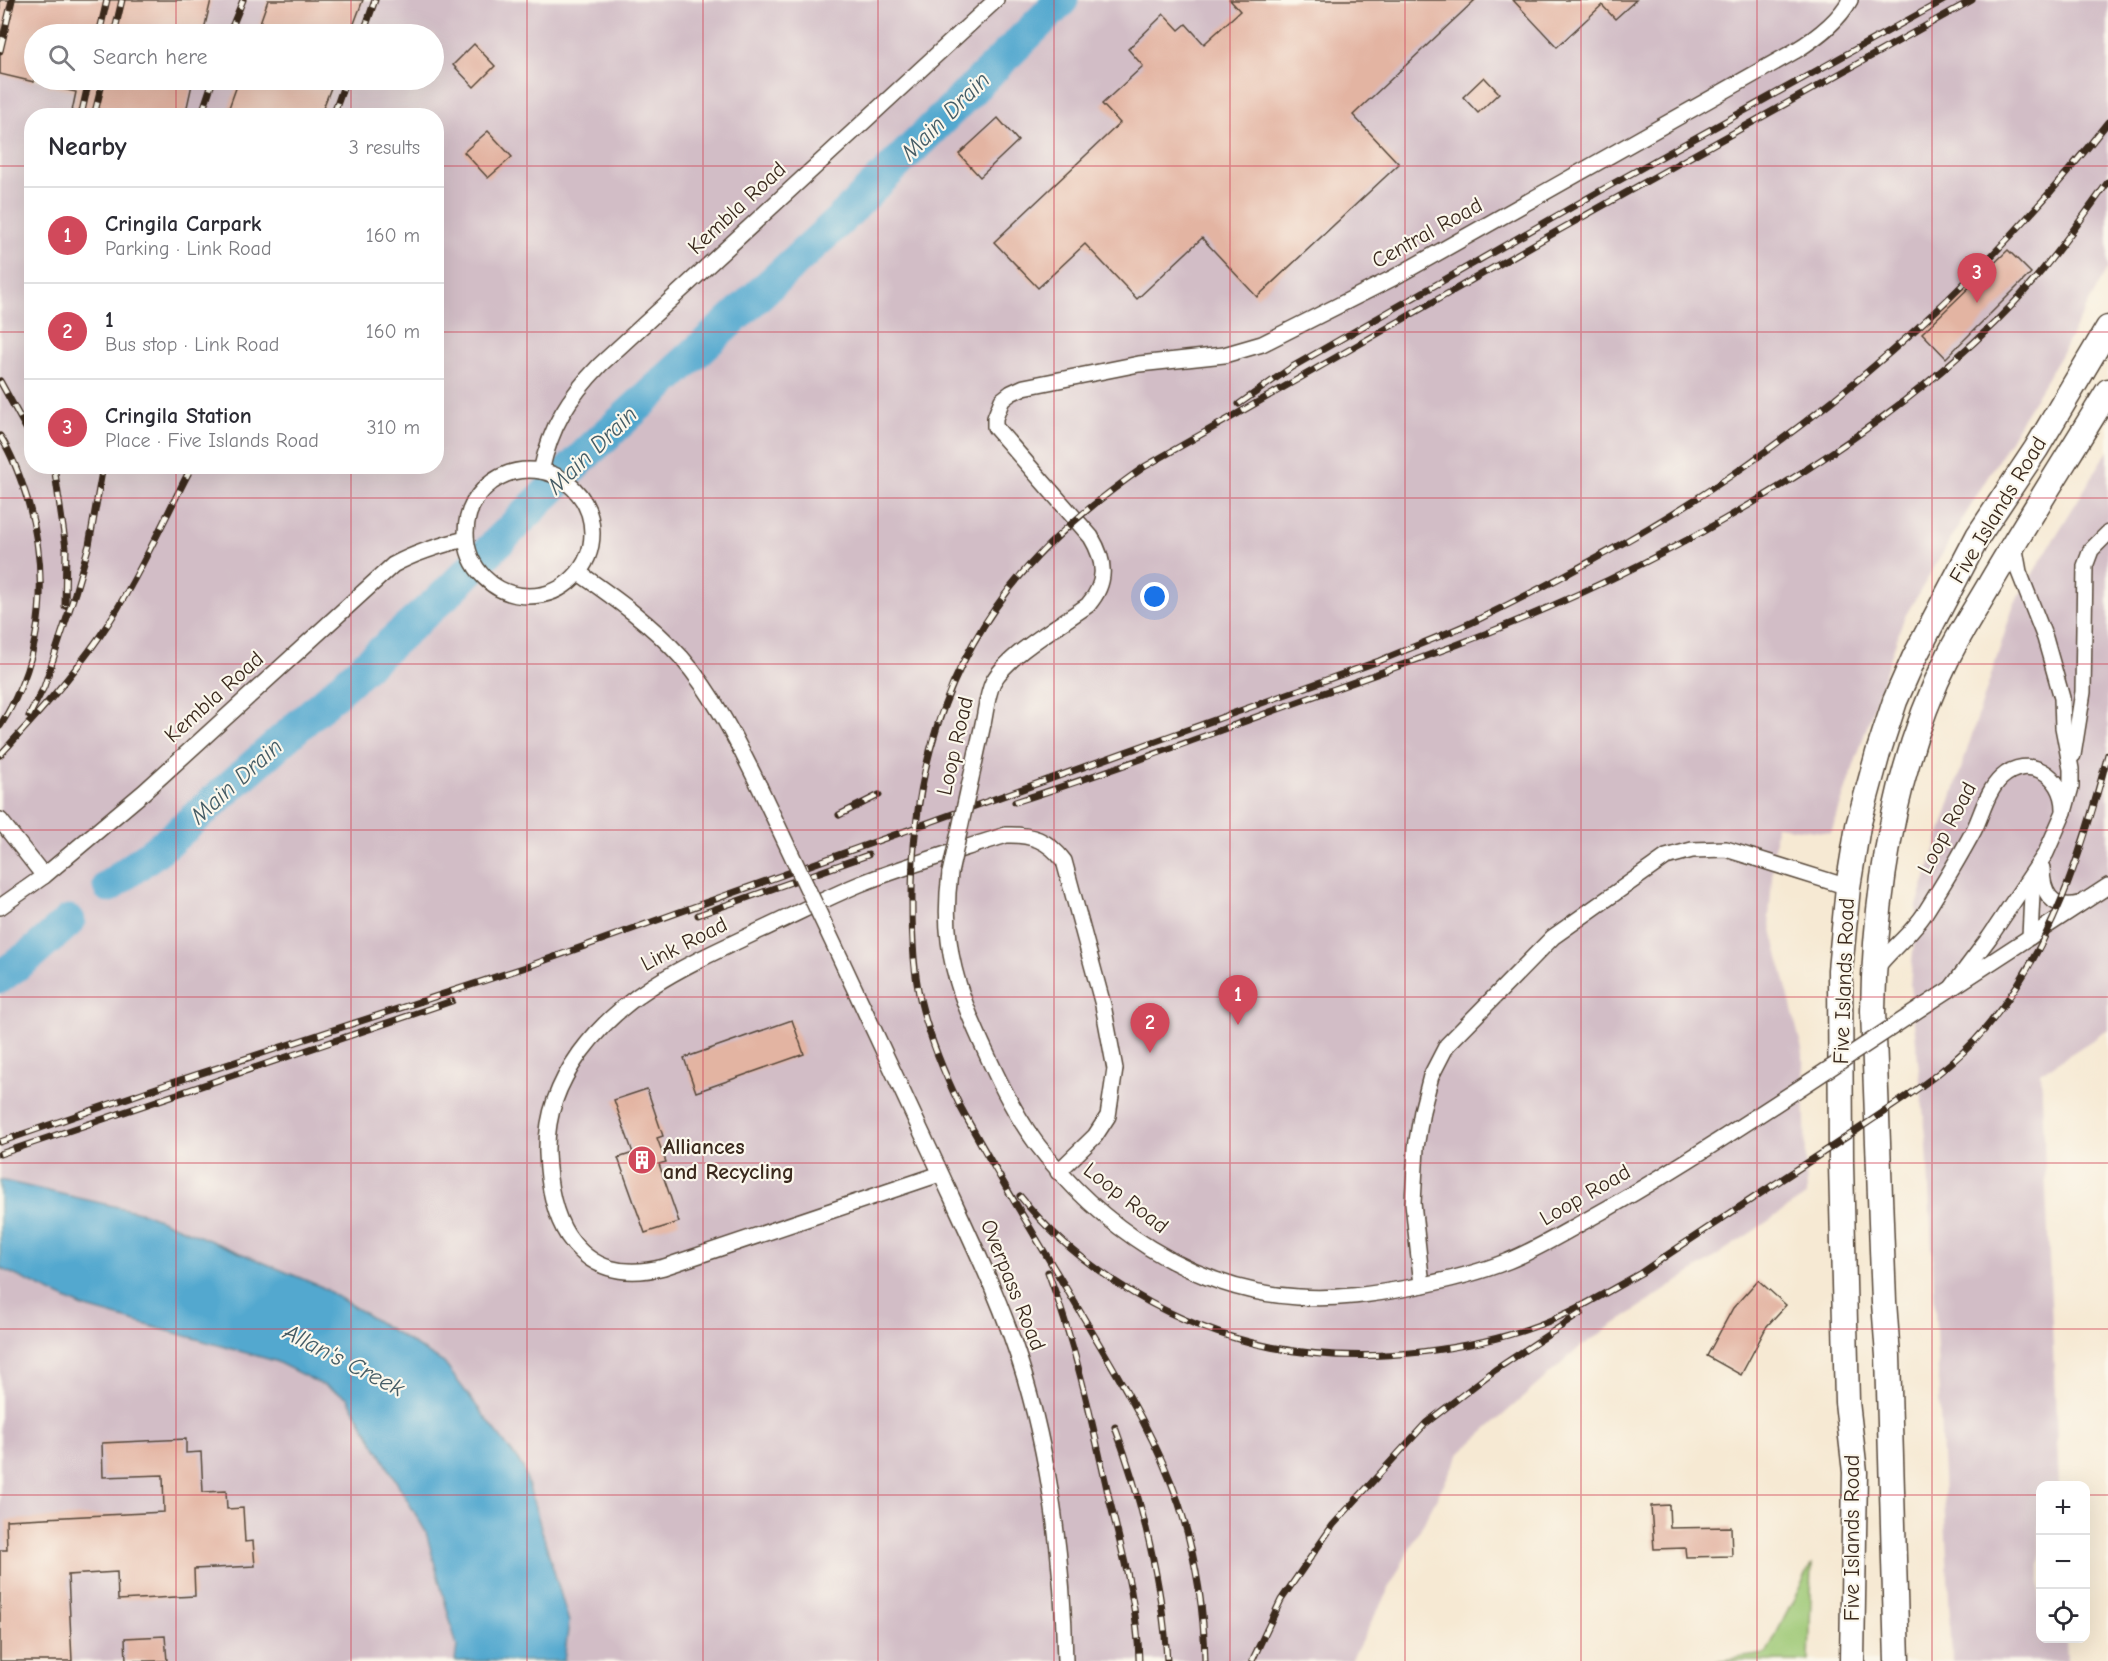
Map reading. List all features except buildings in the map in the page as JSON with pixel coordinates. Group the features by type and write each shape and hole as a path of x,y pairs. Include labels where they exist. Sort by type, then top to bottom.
{"main road":[{"name":"Five Islands Road","path":"1852,1661 1855,1472 1847,1402 1841,1175 1840,970 1848,887 1858,826 1895,701 1914,658 1978,536 2036,449 2108,328"},
{"name":"Five Islands Road","path":"1897,1661 1888,1356 1873,1011 1881,892 1892,818 1917,730 1949,654 2108,391"},
{"path":"1836,1661 1838,1541 1847,1402"}],"street":[{"name":"Kembla Road","path":"541,471 553,429 565,406 600,365 996,0"},
{"name":"Central Road","path":"994,418 1002,400 1024,387 1139,364 1224,354 1262,344 1393,278 1795,51 1816,38 1833,23 1851,0"},
{"name":"Loop Road","path":"994,418 995,427 1001,435 1091,537 1101,558 1103,572 1099,590 1088,605 1026,649 1001,671 993,683 950,873 947,904 948,948 955,977 964,1007 1007,1099 1029,1134 1058,1172 1089,1203 1127,1233 1166,1258 1204,1276 1260,1292 1298,1298 1379,1293 1464,1275 1507,1262 1630,1197 1953,986 2081,904 2106,891"},
{"path":"522,470 541,471 561,478 577,491 588,508 592,525 592,542 579,573 563,587 543,596 522,596 501,590 484,577 472,560 468,544 467,519 475,501 487,486 503,475 522,470"},
{"path":"2071,787 2076,732 2083,692 2085,566 2091,550 2108,534"},
{"name":"Kembla Road","path":"0,907 44,876 144,792 393,565 434,546 468,544"},
{"name":"Loop Road","path":"1953,986 2045,857 2064,812 2071,787 2070,762 2063,727 2062,698 2045,638 2019,572 2014,544"},
{"name":"Overpass Road","path":"579,573 614,597 649,626 681,657 710,695 736,739 759,786 969,1233 999,1302 1025,1377 1044,1456 1064,1601 1065,1661"},
{"path":"2063,727 2081,677 2084,654"},
{"name":"Loop Road","path":"1874,972 1926,911 1964,849 1990,794 2002,777 2022,767 2043,770 2057,785 2063,799 2064,812"},
{"path":"0,820 44,876"},
{"name":"Link Road","path":"940,1174 664,1267 631,1273 613,1270 598,1263 581,1252 567,1234 558,1215 552,1191 547,1156 549,1115 558,1088 571,1065 593,1035 643,990 677,970 860,884 1006,835 1018,834 1041,839 1064,861 1103,1005 1115,1069 1108,1116 1095,1136 1058,1172"},
{"path":"1422,1285 1413,1203 1420,1120 1431,1076 1447,1045 1553,937 1666,857 1692,850 1726,849 1848,887"},
{"path":"2045,857 2043,884 2051,898 2063,905 2081,904"},
{"path":"2030,937 2032,894 2045,857"}],"shaded area":[{"path":"0,0 2108,0 2108,268 2060,356 1904,618 1831,833 1776,826 1769,918 1803,1053 1807,1195 1579,1348 1460,1453 1351,1661 0,1661"},
{"path":"2108,451 2108,1030 2041,1073 2059,1481 2036,1481 2036,1643 2066,1643 2067,1661 1952,1661 1927,1146 1910,985 1917,906 2014,604"}],"green space":[{"path":"1812,1563 1809,1661 1715,1661 1766,1654"}],"water":[{"name":"Allan's Creek","path":"0,1180 144,1213 322,1287 444,1363 523,1467 569,1622 564,1661 455,1661 457,1646 426,1532 347,1397 275,1361 83,1307 0,1268"}],"waterway":[{"name":"Main Drain","path":"109,886 169,841 446,594 590,450 840,220 1062,0"},
{"name":"Main Drain","path":"0,977 33,953 69,921"}],"railway":[{"path":"0,51 12,0"},
{"path":"101,24 107,0"},
{"path":"116,24 122,0"},
{"path":"233,24 243,0"},
{"path":"367,24 375,0"},
{"path":"1239,404 1292,367 1607,187 1944,0"},
{"path":"1205,1661 1203,1622 1194,1562 1179,1504 1162,1461 1119,1378 960,1106 937,1054 920,999 914,964 912,928 916,825 930,749 957,676 996,607 1028,567 1045,548 1083,514 1144,467 1561,229 1972,0"},
{"path":"83,108 87,90"},
{"path":"96,108 100,90"},
{"path":"204,108 210,90"},
{"path":"336,108 342,90"},
{"path":"0,1142 168,1084 529,966 1379,661 1477,620 1648,529 1713,488 1796,429 1893,350 1984,264 2027,218 2108,122"},
{"path":"1015,802 1161,752 1500,628 1596,586 1690,539 1824,458 1947,367 2013,304 2074,229 2108,182"},
{"path":"0,381 24,424"},
{"path":"0,436 16,467 32,516 38,547 40,578 35,640 27,670 0,726"},
{"path":"55,474 66,548 65,606"},
{"path":"29,716 44,687 75,593 89,545 102,474"},
{"path":"0,755 64,683 100,636 137,574 188,474"},
{"path":"1020,1196 1072,1249 1133,1293 1167,1312 1236,1339 1308,1353 1382,1355 1465,1345 1494,1339 1550,1321 1590,1302 1641,1273 1908,1095 1941,1071 1971,1044 2008,999 2047,933 2075,863 2108,754"},
{"path":"839,815 879,795"},
{"path":"698,915 868,855"},
{"path":"0,1154 452,1001"},
{"path":"1048,1272 1083,1384 1124,1559 1136,1620 1139,1661"},
{"path":"1252,1661 1281,1600 1333,1525 1426,1423 1495,1370 1581,1313"},
{"path":"1115,1427 1134,1483 1156,1572 1167,1661"}],"place":[{"name":"Cringila Station","path":"1977,303"},
{"name":"Cringila Carpark","path":"1238,1025"},
{"name":"1","path":"1150,1053"},
{"name":"Alliances and Recycling","path":"642,1160"}]}
